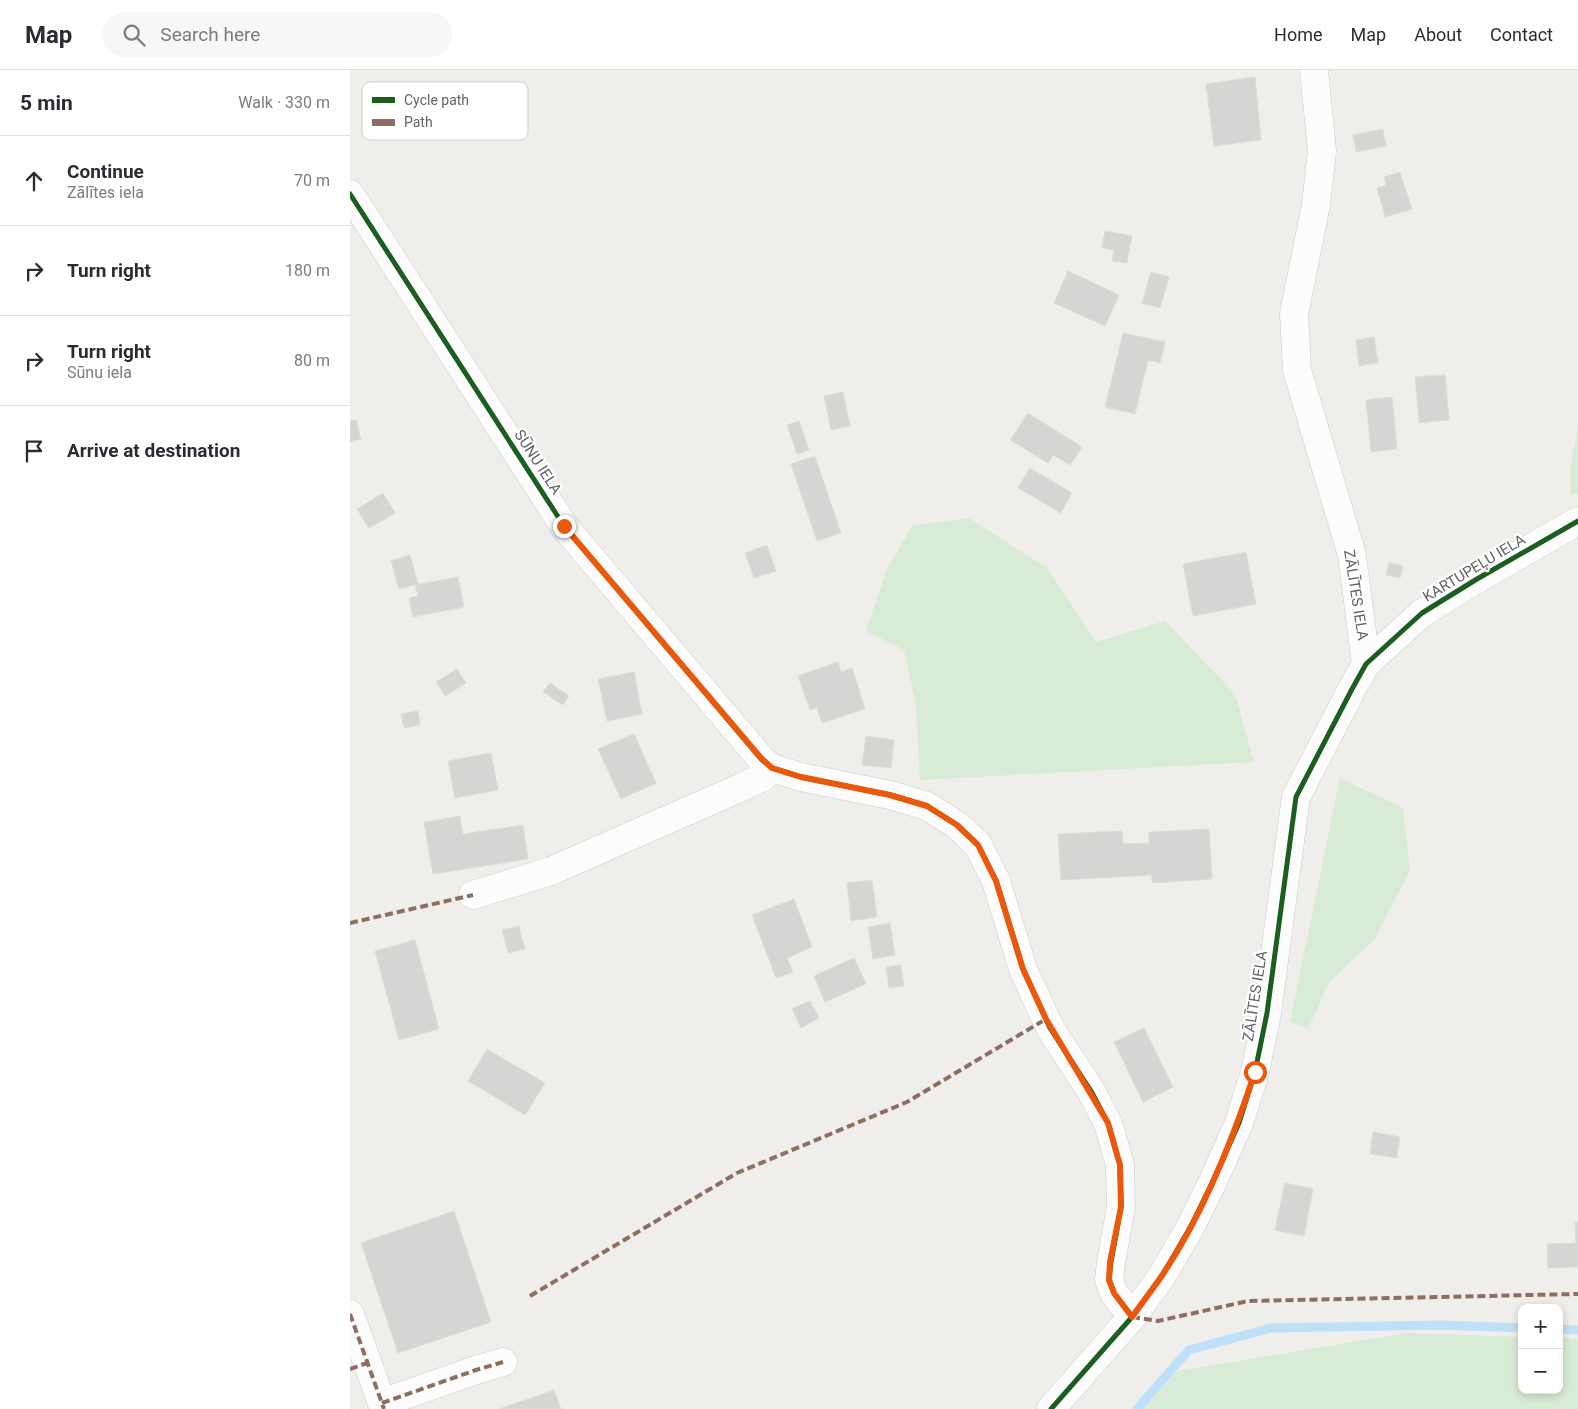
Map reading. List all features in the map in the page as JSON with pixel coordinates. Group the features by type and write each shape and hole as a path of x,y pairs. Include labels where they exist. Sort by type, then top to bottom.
{"street":[{"name":"ZĀLĪTES IELA","path":"1051,1409 1132,1317 1162,1276 1191,1226 1238,1123 1255,1072 1267,1013 1296,797 1366,664 1352,555 1297,370 1294,314 1316,206 1322,151 1314,70"},
{"name":"SŪNU IELA","path":"350,194 564,526 755,751 772,768"},
{"name":"KARTUPEĻU IELA","path":"1366,664 1422,613 1477,579 1573,527"},
{"path":"473,895 551,871 742,788 763,777 772,768 801,777 890,795 927,806 957,825 978,845 996,881 1023,969 1046,1019 1108,1123 1120,1165 1121,1207 1110,1262 1109,1280 1114,1293 1132,1317"},
{"path":"350,1314 358,1366 383,1406 476,1370 503,1362"}],"green space":[{"path":"1578,430 1578,493 1571,496 1570,468"},
{"path":"969,518 1047,568 1096,642 1165,621 1235,694 1254,762 920,780 916,705 904,650 866,631 887,569 912,526"},
{"path":"1340,778 1403,808 1410,870 1374,940 1329,982 1308,1029 1290,1022"},
{"path":"1407,1333 1518,1337 1518,1394 1563,1394 1563,1338 1578,1339 1578,1409 1143,1409 1178,1371"}],"building":[{"path":"1255,77 1261,140 1214,146 1206,84"},
{"path":"1383,129 1386,146 1356,152 1353,135"},
{"path":"1400,172 1412,209 1385,217 1377,188 1386,185 1384,177"},
{"path":"1105,231 1132,236 1127,263 1112,261 1114,250 1102,248"},
{"path":"1068,271 1119,295 1105,326 1054,303"},
{"path":"1151,272 1169,277 1160,308 1142,303"},
{"path":"1123,333 1165,342 1160,363 1148,360 1135,414 1105,407"},
{"path":"1374,337 1378,363 1359,366 1356,340"},
{"path":"1445,375 1449,420 1419,423 1415,377"},
{"path":"843,392 850,426 831,430 824,396"},
{"path":"1392,397 1397,449 1371,452 1366,400"},
{"path":"1028,413 1082,447 1070,465 1053,455 1048,463 1010,440"},
{"path":"356,420 361,439 350,442 350,421"},
{"path":"799,421 809,450 797,454 787,425"},
{"path":"815,456 841,533 817,541 791,464"},
{"path":"1030,468 1072,493 1061,513 1018,488"},
{"path":"383,493 395,513 369,528 357,509"},
{"path":"767,545 776,571 754,578 745,553"},
{"path":"1246,552 1256,604 1193,616 1183,564"},
{"path":"410,555 418,584 399,589 391,561"},
{"path":"1389,562 1403,566 1400,578 1386,575"},
{"path":"458,577 464,607 413,617 409,598 418,596 415,585"},
{"path":"838,662 841,672 852,668 865,709 822,723 817,708 810,710 798,676"},
{"path":"457,669 466,683 445,696 436,682"},
{"path":"634,672 642,714 607,721 598,679"},
{"path":"550,683 569,696 563,705 543,692"},
{"path":"418,711 420,725 404,728 401,714"},
{"path":"634,734 656,783 621,799 598,749"},
{"path":"866,736 894,740 891,768 862,765"},
{"path":"491,753 498,790 455,798 448,761"},
{"path":"460,816 463,834 523,825 528,859 433,874 424,822"},
{"path":"1209,829 1212,879 1152,883 1152,875 1061,880 1058,834 1122,831 1123,844 1149,843 1149,832"},
{"path":"872,880 877,917 851,921 847,883"},
{"path":"794,899 812,947 787,958 793,972 776,978 752,915"},
{"path":"890,923 895,955 873,959 868,927"},
{"path":"519,926 525,949 508,953 502,930"},
{"path":"415,940 439,1029 399,1040 375,951"},
{"path":"854,958 866,984 825,1002 814,976"},
{"path":"901,965 904,986 889,988 886,967"},
{"path":"810,1001 819,1018 801,1028 792,1009"},
{"path":"1144,1028 1173,1087 1143,1102 1114,1042"},
{"path":"487,1049 545,1083 525,1115 468,1081"},
{"path":"1373,1132 1400,1137 1397,1158 1370,1154"},
{"path":"1285,1183 1313,1189 1304,1236 1275,1230"},
{"path":"454,1211 491,1322 398,1353 361,1243"},
{"path":"1575,1222 1578,1222 1578,1267 1548,1268 1547,1244 1576,1243"},
{"path":"554,1390 561,1409 499,1409"}],"waterway":[{"path":"1137,1409 1189,1350 1271,1328 1441,1325 1518,1328"},
{"path":"1563,1329 1578,1330"}],"marked path":[{"path":"350,923 473,895"},
{"path":"530,1296 737,1173 907,1102 1046,1019"},
{"path":"1132,1317 1158,1321 1248,1301 1578,1294"},
{"path":"350,1314 384,1409"},
{"path":"382,1403 503,1362"},
{"path":"350,1369 367,1363"}],"cycle path":[{"path":"350,194 564,526 761,759 772,768 801,777 890,795 927,806 957,825 978,845 996,881 1023,969 1050,1028 1091,1091 1108,1123 1120,1165 1121,1207 1109,1280 1114,1293 1132,1317"},
{"path":"1051,1409 1132,1317 1162,1276 1191,1226 1239,1123 1255,1072 1267,1013 1296,797 1366,664 1422,613 1578,521"}],"route":[{"path":"564,526 761,758 772,768 801,777 890,795 927,806 957,825 978,845 996,881 1023,969 1050,1028 1108,1123 1120,1165 1121,1207 1110,1262 1109,1280 1114,1293 1132,1317 1162,1276 1191,1226 1238,1123 1255,1072"}]}
